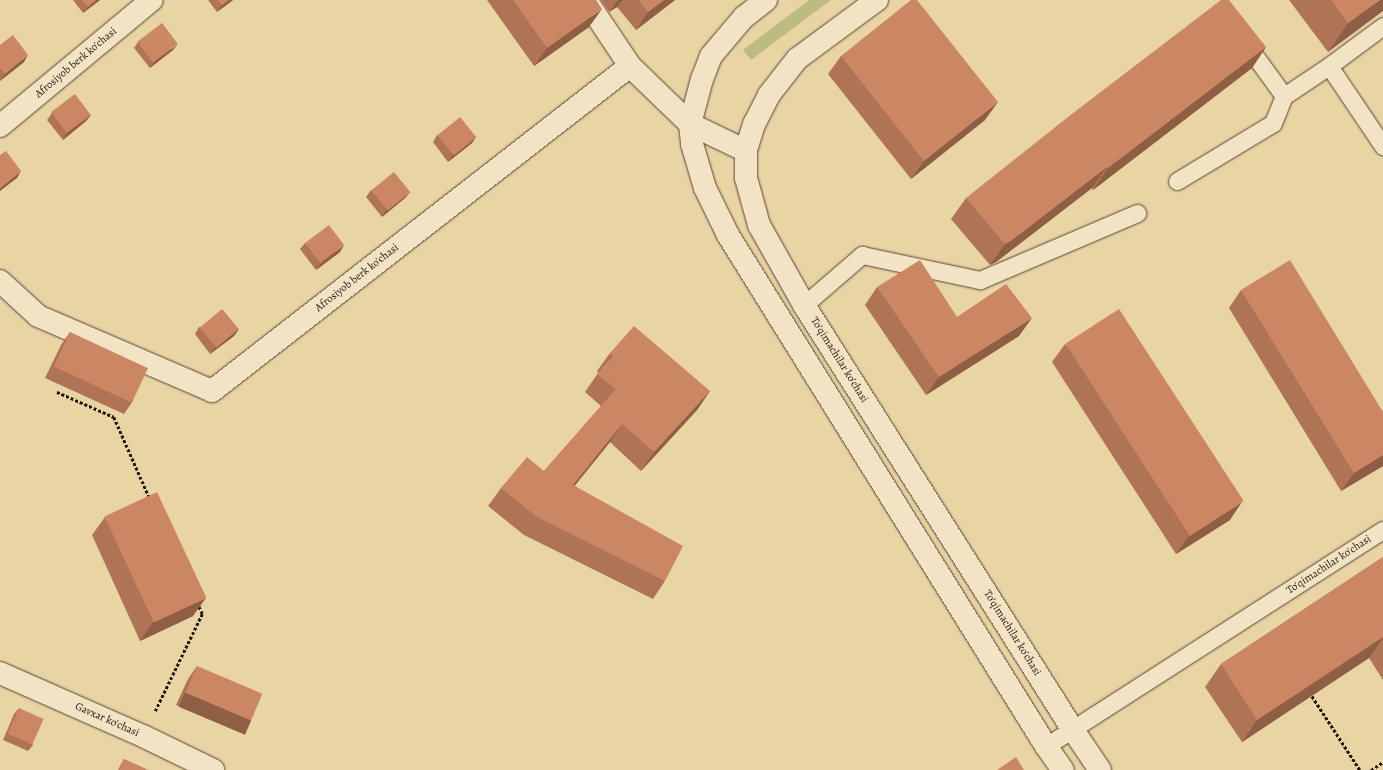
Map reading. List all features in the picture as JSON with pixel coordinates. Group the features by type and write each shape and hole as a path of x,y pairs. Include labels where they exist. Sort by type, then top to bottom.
{"main road":[{"name":"Afrosiyob berk ko'chasi","path":"0,126 152,0"},
{"path":"586,0 630,66 690,124 746,151"},
{"path":"766,0 744,17 711,56 702,79 690,124 692,144 705,188 728,235 1046,746 1063,770"},
{"name":"To'qimachilar ko'chasi","path":"877,0 797,59 769,95 754,124 746,151 746,178 758,225 804,305 1073,730 1100,770"},
{"name":"Afrosiyob berk ko'chasi","path":"0,281 38,316 212,391 630,66"},
{"name":"Gavxar ko'chasi","path":"0,673 145,737 213,770"}],"lane":[{"path":"1233,26 1284,96"},
{"path":"1176,181 1273,123 1284,96 1329,66 1383,26"},
{"path":"1329,66 1383,146"},
{"path":"804,305 862,255 980,280 1137,213"},
{"name":"To'qimachilar ko'chasi","path":"1046,746 1383,530"}],"path":[{"path":"57,392 114,417 151,502"},
{"path":"145,737 160,698 202,614 195,600"},
{"path":"1312,696 1360,770"},
{"path":"1371,770 1383,762"}],"shaded area":[{"path":"809,0 831,0 751,60 743,50"}],"building":[{"path":"82,0 96,0 88,7"},
{"path":"218,0 229,0 222,5"},
{"path":"513,0 596,0 602,9 547,48"},
{"path":"639,0 664,0 648,12"},
{"path":"911,0 917,0 998,102 924,161 841,56"},
{"path":"1221,0 1229,0 1266,47 1108,168 1107,167 1011,241 1005,244 966,198 1068,117"},
{"path":"1331,0 1380,0 1348,23"},
{"path":"162,23 178,44 153,62 137,42"},
{"path":"13,35 28,55 5,74 0,68 0,45"},
{"path":"75,94 91,115 67,133 51,112"},
{"path":"460,117 476,137 454,155 437,135"},
{"path":"6,151 21,171 0,188 0,155"},
{"path":"394,172 410,192 388,210 371,190"},
{"path":"329,225 344,245 320,263 305,243"},
{"path":"920,260 957,317 1006,284 1032,318 939,377 877,287"},
{"path":"1290,260 1383,412 1383,455 1354,473 1241,290"},
{"path":"222,309 239,329 216,348 200,328"},
{"path":"1119,309 1244,501 1190,536 1065,344"},
{"path":"634,326 710,391 654,452 622,424 573,485 683,546 665,581 537,517 501,488 527,457 544,471 616,389 597,374 613,356 610,353"},
{"path":"70,332 148,368 132,403 54,366"},
{"path":"157,492 206,598 154,623 104,517"},
{"path":"1383,557 1383,637 1257,720 1221,664"},
{"path":"197,666 262,694 251,720 186,693"},
{"path":"19,708 44,719 32,745 8,734"},
{"path":"1016,757 1024,770 997,770"},
{"path":"124,759 148,770 119,770"}]}
